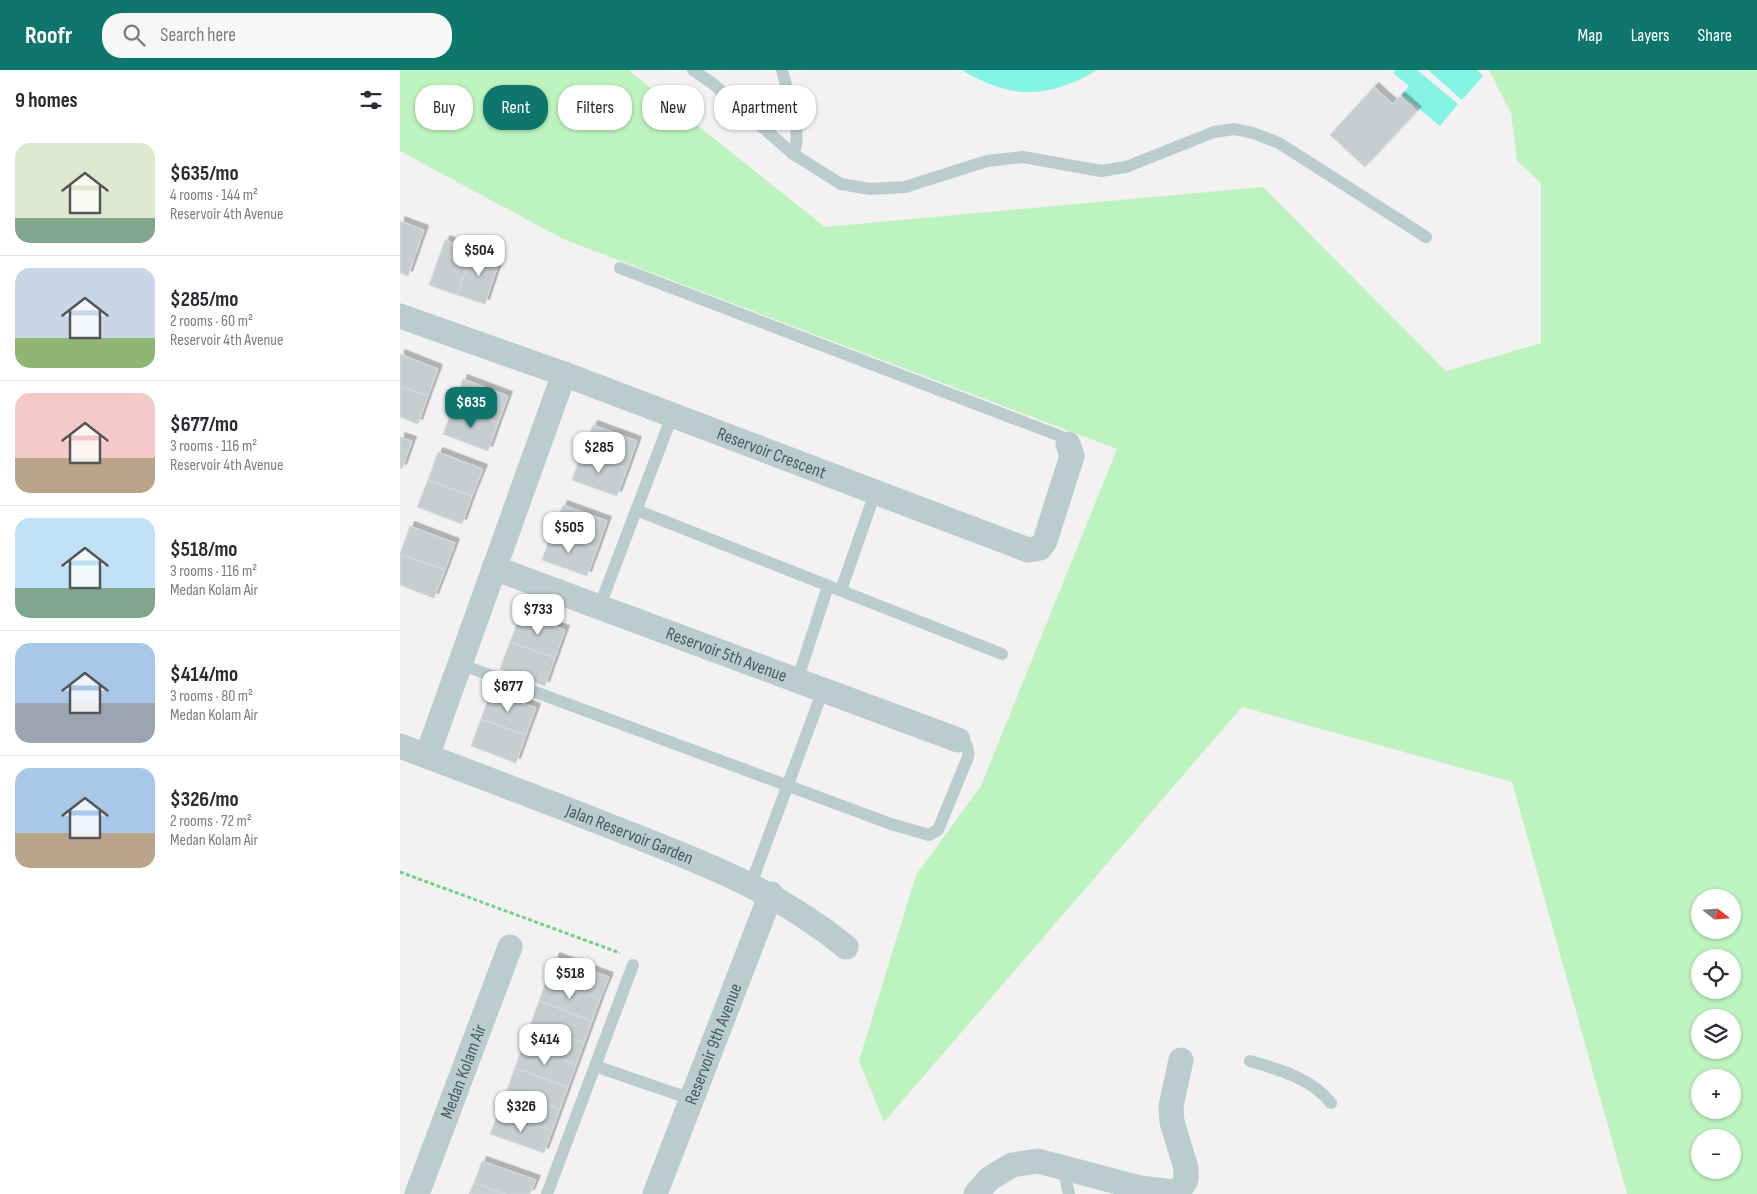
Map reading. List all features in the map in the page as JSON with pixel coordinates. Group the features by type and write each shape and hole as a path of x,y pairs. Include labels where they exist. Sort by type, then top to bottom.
{"street":[{"name":"Reservoir Crescent","path":"400,316 564,374 1028,550 1040,548 1045,541 1072,456 1068,444"},
{"path":"427,756 564,374"},
{"name":"Reservoir 5th Avenue","path":"494,568 958,740"},
{"name":"Jalan Reservoir Garden","path":"400,746 665,847 761,889 817,924 846,947"},
{"name":"Reservoir 9th Avenue","path":"655,1194 691,1099 761,889"},
{"name":"Medan Kolam Air","path":"417,1194 510,947"},
{"path":"976,1194 989,1179 1012,1165 1038,1161 1141,1191 1174,1192 1181,1188 1186,1180 1186,1168 1172,1122 1171,1106 1181,1060"}],"lane":[{"path":"693,70 712,83 793,154 841,184 870,190 905,187 987,161 1023,158 1101,171 1126,167 1214,132 1234,129 1253,133 1278,143 1426,237"},
{"path":"782,70 796,126 798,144 793,154"},
{"path":"620,268 1060,436 1068,444"},
{"path":"599,608 672,416"},
{"path":"841,590 875,493"},
{"path":"636,510 1002,654"},
{"path":"796,680 828,586"},
{"path":"460,664 788,786 924,834 934,834 938,830 968,757 969,750 966,742 959,738 958,740"},
{"path":"761,889 788,786 823,690"},
{"path":"547,1194 633,965"},
{"path":"1250,1061 1301,1079 1320,1089 1331,1103"},
{"path":"595,1066 691,1099"},
{"path":"1063,1167 1068,1194"}],"path":[{"path":"400,872 627,955 632,959 633,965"}],"shaded area":[{"path":"400,70 628,70 647,85 642,85 642,130 703,130 825,227 1263,187 1446,371 1541,343 1541,183 1517,161 1511,113 1489,70 1757,70 1757,1194 1627,1194 1512,782 1242,707 884,1122 859,1061 916,875 981,786 1117,449 563,239 400,151"},
{"path":"962,70 1097,70 1079,80 1062,86 1046,91 1030,92 1013,91 997,87"},
{"path":"1396,70 1417,70 1458,104 1440,126 1402,95 1409,86 1393,73"},
{"path":"1428,70 1477,70 1483,76 1462,100"}],"building":[{"path":"1374,87 1393,104 1400,96 1417,111 1365,167 1330,135"},
{"path":"400,221 424,230 408,276 400,273"},
{"path":"445,240 473,250 457,295 429,285"},
{"path":"473,250 500,259 485,304 457,295"},
{"path":"400,354 438,369 428,396 400,386"},
{"path":"463,379 508,396 498,423 453,407"},
{"path":"400,386 428,396 418,424 400,417"},
{"path":"453,407 498,423 488,451 443,434"},
{"path":"593,425 637,441 627,469 582,452"},
{"path":"400,437 412,441 402,469 400,468"},
{"path":"438,452 483,469 472,496 428,480"},
{"path":"582,452 627,469 617,496 572,480"},
{"path":"428,480 472,496 462,524 417,507"},
{"path":"563,505 607,521 597,549 552,532"},
{"path":"410,526 455,543 445,570 400,554"},
{"path":"552,532 597,549 587,576 542,560"},
{"path":"400,554 445,570 434,598 400,585"},
{"path":"521,614 565,630 555,658 510,642"},
{"path":"510,642 555,658 545,686 500,669"},
{"path":"491,691 536,708 526,735 481,719"},
{"path":"481,719 526,735 516,763 471,746"},
{"path":"555,957 609,977 600,999 547,979"},
{"path":"547,979 600,999 592,1021 539,1001"},
{"path":"539,1001 592,1021 584,1043 531,1023"},
{"path":"531,1023 584,1043 576,1065 523,1045"},
{"path":"523,1045 576,1065 568,1087 515,1068"},
{"path":"515,1068 568,1087 560,1109 507,1090"},
{"path":"507,1090 560,1109 552,1131 499,1112"},
{"path":"499,1112 552,1131 544,1153 490,1134"},
{"path":"482,1161 536,1180 530,1194 505,1194 474,1183"},
{"path":"474,1183 505,1194 469,1194"}]}
